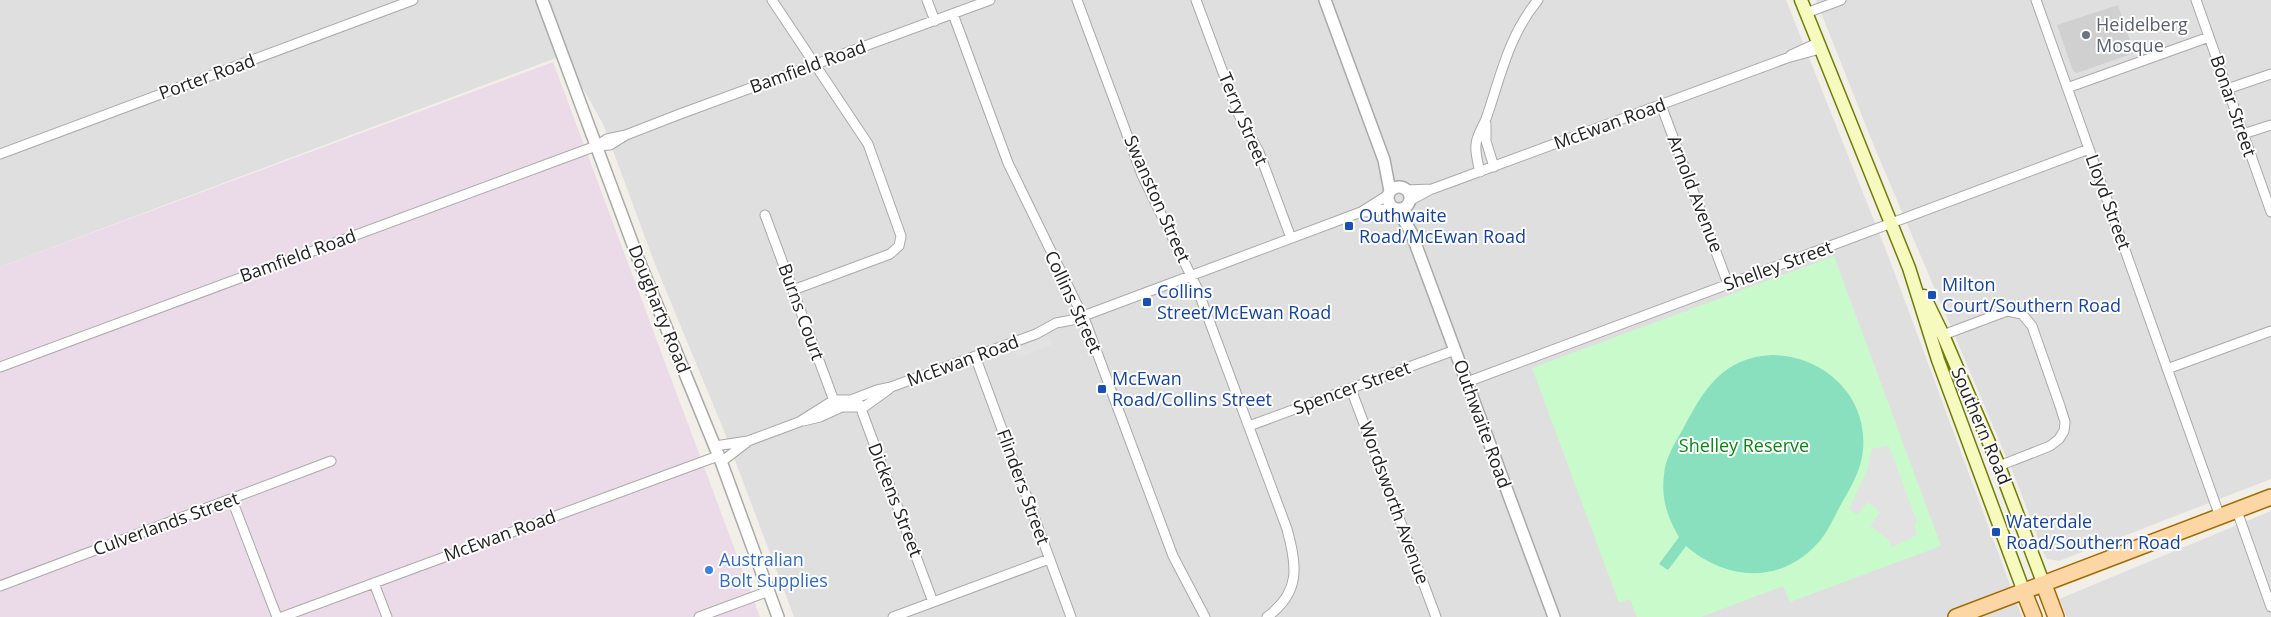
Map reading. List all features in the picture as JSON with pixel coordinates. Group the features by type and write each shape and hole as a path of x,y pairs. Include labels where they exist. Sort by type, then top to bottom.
{"main road":[{"name":"Southern Road","path":"1801,0 1908,268 1938,360 2034,617"},
{"name":"Southern Road","path":"1908,268 1943,335 1999,466 2056,617"},
{"path":"1956,617 2271,497"}],"street":[{"name":"Porter Road","path":"0,154 413,0"},
{"name":"Dougharty Road","path":"542,0 639,261 718,455 778,617"},
{"path":"772,0 814,66 868,144 898,224 901,242 890,254 793,290"},
{"path":"927,0 935,21"},
{"name":"Bamfield Road","path":"0,367 596,146 607,139 626,135 990,0"},
{"name":"Swanston Street","path":"1077,0 1142,175 1192,276 1287,529 1293,561 1291,592 1283,603 1267,617"},
{"name":"Terry Street","path":"1196,0 1238,113 1259,152 1291,238"},
{"name":"Outhwaite Road","path":"1325,0 1554,617"},
{"path":"1480,172 1476,144 1508,49 1520,24 1538,0"},
{"path":"1806,13 1840,0"},
{"name":"Lloyd Street","path":"2036,0 2220,517"},
{"name":"Bonar Street","path":"2196,0 2271,212"},
{"name":"Collins Street","path":"953,14 1012,172 1083,316 1173,556 1205,617"},
{"path":"2067,88 2209,37"},
{"name":"McEwan Road","path":"799,422 834,400 857,398 877,390 891,388 1036,334 1056,323 1083,316 1399,198 1494,167 1819,46"},
{"path":"2227,89 2271,74"},
{"name":"Arnold Avenue","path":"1661,105 1728,284"},
{"path":"1486,119 1486,141 1494,167"},
{"path":"2243,134 2271,124"},
{"name":"Shelley Street","path":"1466,382 2089,149"},
{"name":"Burns Court","path":"765,215 837,409"},
{"path":"1943,335 2007,311 2022,314 2032,326 2062,411 2064,431 2059,440 2050,446 1999,466"},
{"path":"2167,368 2271,331"},
{"name":"Spencer Street","path":"1249,426 1455,350"},
{"name":"Flinders Street","path":"975,356 1071,617"},
{"name":"McEwan Road","path":"282,617 718,455 748,441 799,422 820,418 837,409 847,407 861,408 891,388"},
{"name":"Wordsworth Avenue","path":"1351,389 1436,617"},
{"name":"Dickens Street","path":"857,398 933,602"},
{"name":"McEwan Road","path":"718,455 748,441"},
{"name":"Culverlands Street","path":"0,586 232,500 331,461"},
{"path":"232,500 277,617"},
{"path":"2237,511 2271,607"},
{"path":"893,617 1049,559"},
{"path":"374,583 387,617"},
{"path":"699,617 769,591"}],"shaded area":[{"path":"0,0 1786,0 1889,258 2022,617 794,617 722,426 655,264 603,124 564,55 0,267"},
{"path":"1816,0 2271,0 2271,479 2059,561 2047,559 2016,480 1874,146"},
{"path":"2118,5 2134,53 2077,73 2073,71 2057,25"},
{"path":"553,62 760,617 0,617 0,267"},
{"path":"1049,336 1052,345 1017,358 1014,349"},
{"path":"1889,446 1917,522 1915,528 1917,535 1892,547 1889,540 1870,526 1880,512 1868,502 1857,515 1849,509 1867,471 1872,449"},
{"path":"2271,511 2271,617 2067,617 2059,599"}],"green space":[{"name":"Shelley Reserve","path":"1834,256 1941,546 1790,602 1783,586 1701,617 1637,617 1630,599 1619,603 1532,368"},
{"path":"1773,355 1792,357 1825,371 1850,396 1863,430 1862,458 1854,480 1820,541 1801,558 1785,567 1769,572 1735,571 1718,566 1686,546 1668,570 1659,564 1679,537 1668,515 1663,492 1666,463 1671,451 1699,401 1717,378 1741,362 1756,357"}],"place":[{"name":"Heidelberg Mosque","path":"2086,35"},
{"name":"Outhwaite Road/McEwan Road","path":"1349,226"},
{"name":"Milton Court/Southern Road","path":"1932,295"},
{"name":"Collins Street/McEwan Road","path":"1147,302"},
{"name":"McEwan Road/Collins Street","path":"1102,389"},
{"name":"Waterdale Road/Southern Road","path":"1996,532"},
{"name":"Australian Bolt Supplies","path":"709,570"}]}
